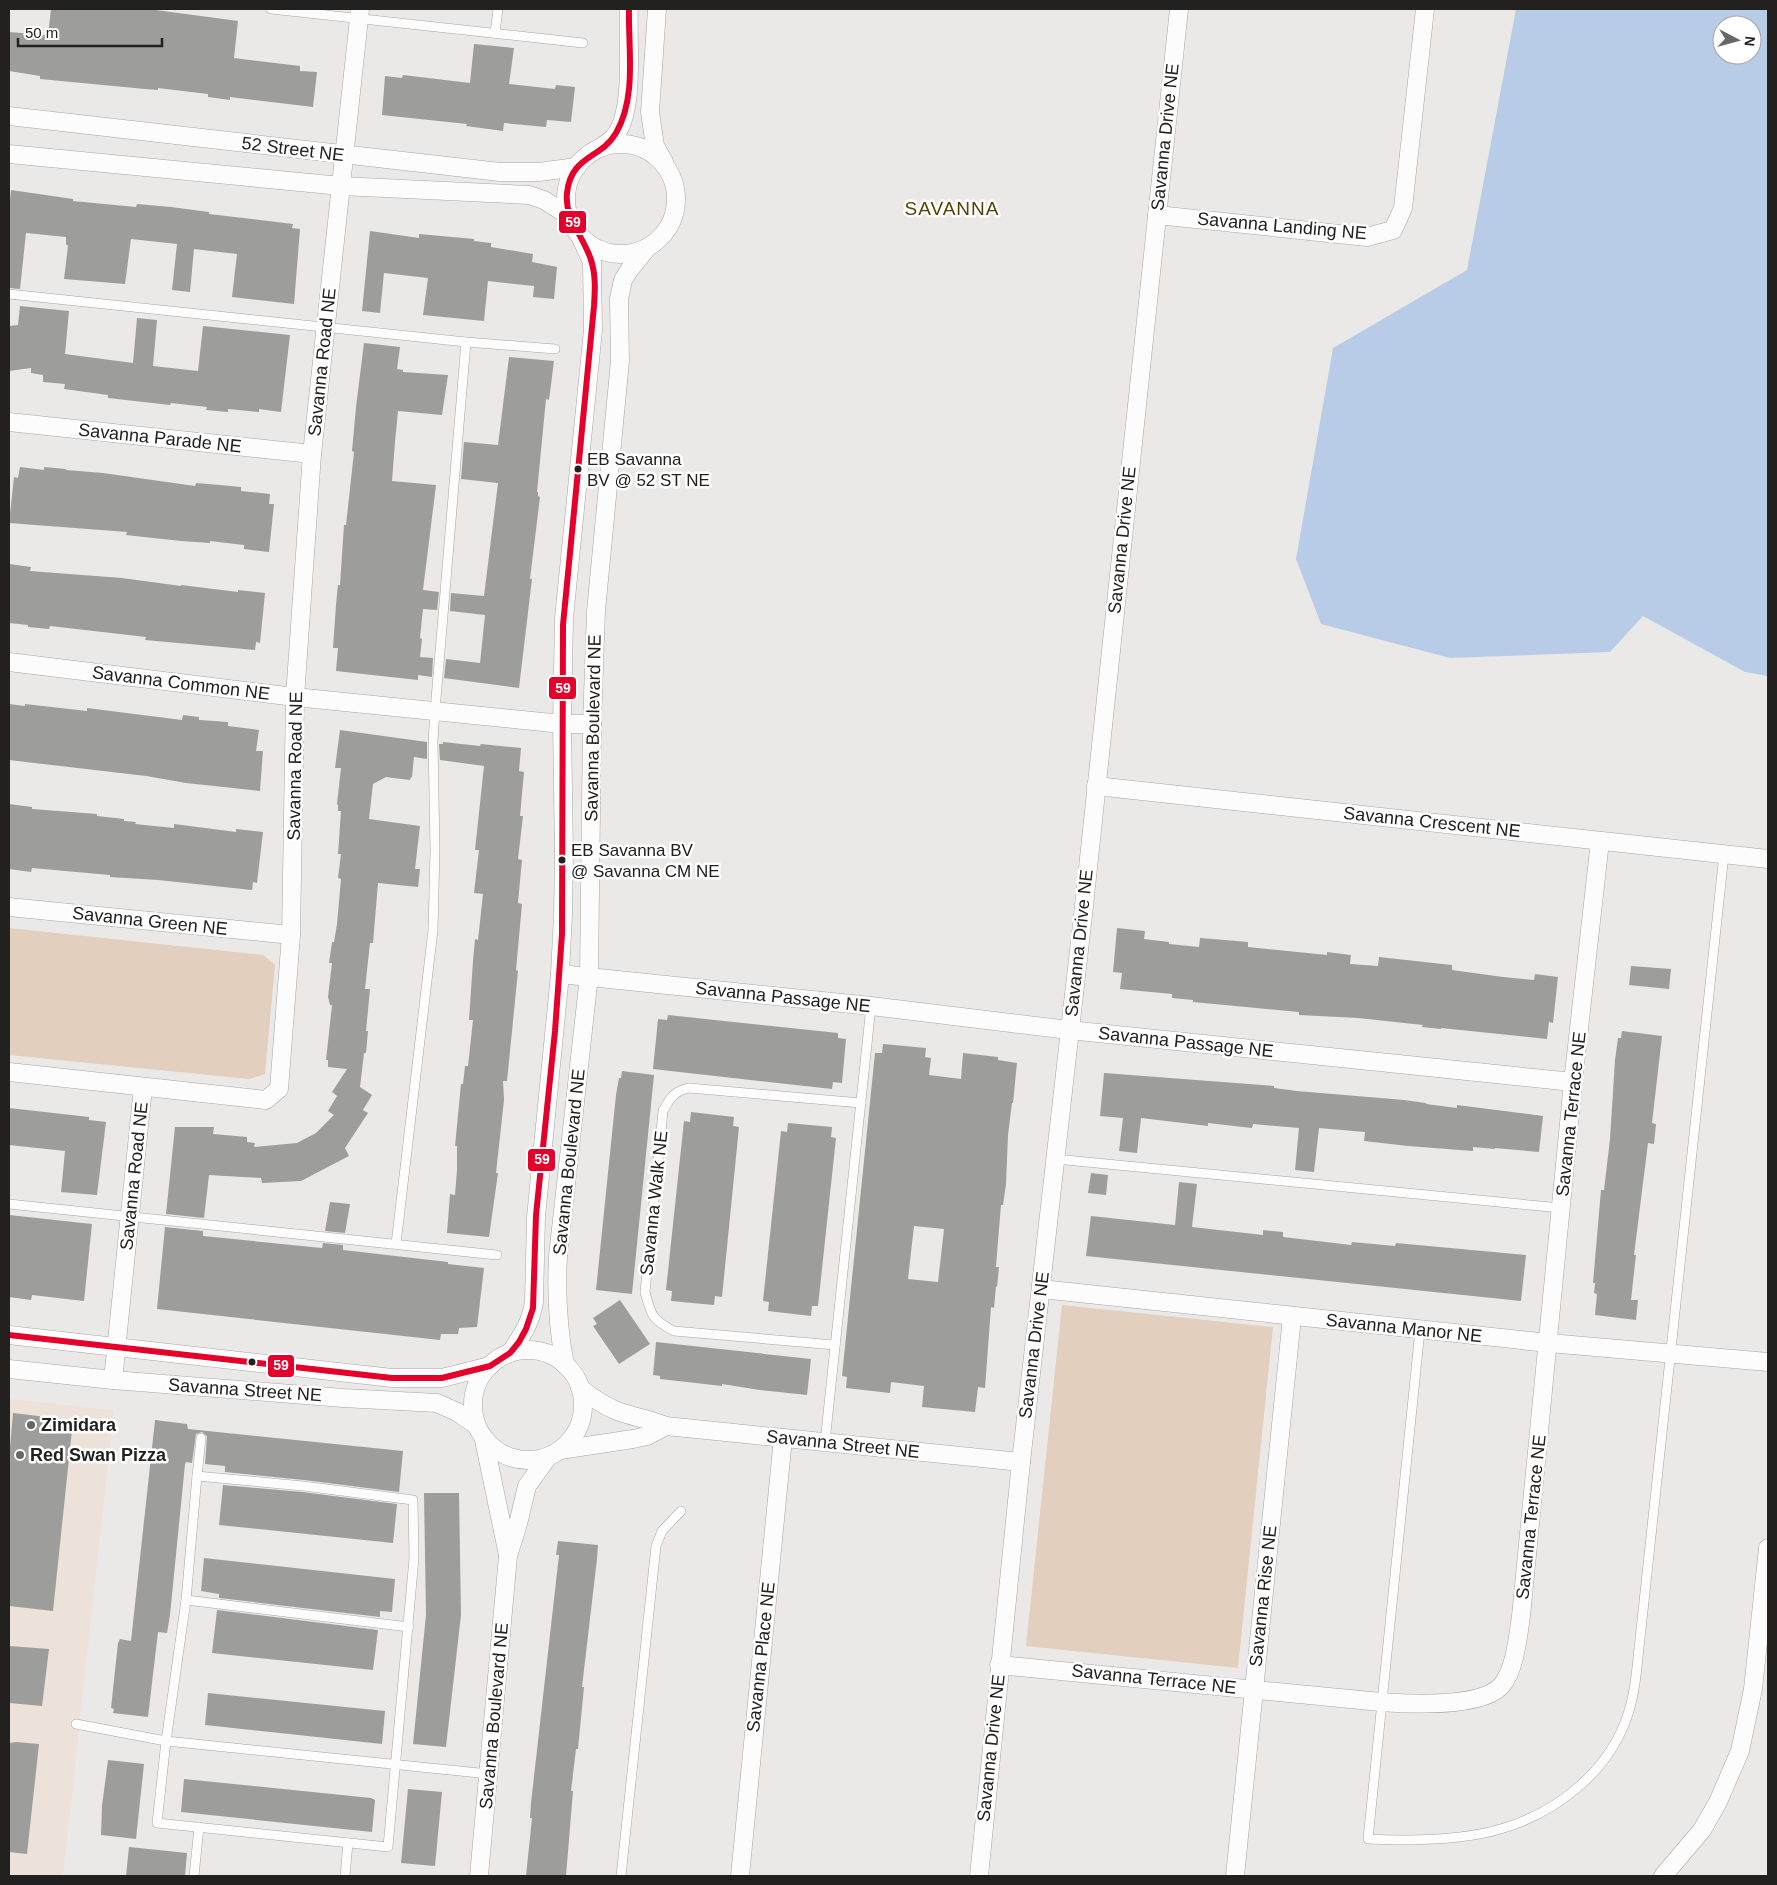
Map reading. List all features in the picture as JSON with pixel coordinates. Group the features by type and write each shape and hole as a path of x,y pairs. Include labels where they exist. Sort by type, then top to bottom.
{"street":[{"path":"629,9 629,87 623,118 614,138 587,156 577,167 570,178 566,204 569,216 580,236 591,246 605,252 619,254 634,253 647,248 662,236 672,221 676,202 674,184 655,146 650,112 657,9"},
{"name":"Savanna Drive NE","path":"979,1876 1020,1462 1096,786 1179,9"},
{"name":"Savanna Landing NE","path":"1157,214 1367,237 1393,230 1403,208 1425,9"},
{"name":"Savanna Road NE","path":"113,1380 143,1087 266,1100 279,1089 292,935 295,697 312,454 360,14"},
{"name":"52 Street NE","path":"9,116 500,172 539,172 577,167"},
{"path":"600,148 615,144 629,144 644,148 667,167"},
{"name":"52 Street NE","path":"9,154 341,186 529,195 544,200 569,216"},
{"name":"Savanna Boulevard NE","path":"510,1353 527,1329 534,1307 536,1217 560,974 564,855 562,724 564,618 592,330 592,262 580,236"},
{"name":"Savanna Boulevard NE","path":"566,1365 560,1340 557,1281 558,1256 589,976 592,724 596,611 620,361 619,299 624,280 630,268 647,248"},
{"name":"Savanna Parade NE","path":"9,422 312,454"},
{"name":"Savanna Common NE","path":"9,662 295,697 562,724 592,724"},
{"name":"Savanna Crescent NE","path":"1096,786 1768,859"},
{"name":"Savanna Terrace NE","path":"1000,1665 1381,1702 1454,1703 1494,1692 1502,1685 1510,1669 1517,1645 1521,1616 1573,1082 1600,840"},
{"name":"Savanna Green NE","path":"9,907 292,935"},
{"name":"Savanna Passage NE","path":"560,974 871,1006 1069,1030 1573,1082"},
{"path":"9,1072 143,1087"},
{"name":"Savanna Manor NE","path":"1040,1289 1549,1343 1768,1362"},
{"name":"Savanna Rise NE","path":"1235,1876 1292,1317"},
{"name":"Savanna Street NE","path":"9,1335 392,1378 442,1378 490,1366"},
{"path":"554,1453 570,1440 578,1429 582,1416 583,1402 580,1388 574,1376 566,1365 542,1352 528,1350 510,1353 495,1361 482,1373 474,1389 472,1407 476,1424 484,1440 497,1452 513,1459 531,1461 554,1453 647,1436 666,1426"},
{"name":"Savanna Street NE","path":"9,1369 113,1380 343,1398 437,1403 457,1412 476,1424"},
{"name":"Savanna Street NE","path":"580,1388 594,1400 619,1412 651,1419 666,1426 1020,1462"},
{"name":"Savanna Place NE","path":"740,1876 783,1438"},
{"name":"Savanna Boulevard NE","path":"484,1440 508,1556"},
{"name":"Savanna Boulevard NE","path":"479,1876 508,1556 527,1486 554,1453"},
{"path":"1663,1876 1702,1830 1718,1802 1740,1751 1753,1690 1768,1548"}],"lane":[{"path":"271,9 360,14 495,33 583,42"},
{"path":"495,33 498,9"},
{"path":"9,294 466,342 555,349"},
{"path":"396,1244 433,930 435,850 434,711 466,342"},
{"path":"1420,1330 1368,1839 1425,1839 1469,1835 1504,1828 1540,1813 1572,1793 1597,1770 1616,1741 1628,1714 1635,1681 1724,854"},
{"path":"825,1442 871,1006"},
{"name":"Savanna Walk NE","path":"835,1345 674,1331 659,1324 650,1311 645,1292 662,1120 663,1111 671,1095 689,1088 861,1103"},
{"path":"1055,1159 1561,1208"},
{"path":"9,1204 498,1255"},
{"path":"197,1476 303,1486 412,1500 414,1558 388,1847 157,1823 166,1741 186,1600 197,1476 201,1438"},
{"path":"622,1876 656,1546 662,1531 681,1511"},
{"path":"186,1600 409,1627"},
{"path":"76,1724 166,1741 489,1774"},
{"path":"194,1876 199,1827"},
{"path":"345,1876 348,1843"}],"shaded area":[{"path":"9,928 263,955 275,965 265,1074 249,1079 9,1055"},
{"path":"1062,1305 1273,1327 1238,1668 1026,1646"},
{"path":"9,1399 114,1410 63,1876 9,1876"}],"water":[{"path":"1516,9 1768,9 1768,676 1745,672 1643,616 1610,652 1450,658 1321,624 1296,559 1333,348 1467,270"}],"building":[{"path":"51,9 156,10 238,21 234,58 300,66 300,71 317,72 313,107 230,97 230,100 208,97 208,94 158,88 158,90 40,79 40,76 9,71 9,32 48,35"},
{"path":"474,44 514,48 509,84 555,89 556,85 575,87 571,122 547,120 546,127 504,123 503,131 466,126 467,124 382,115 385,76 402,78 403,75 470,83"},
{"path":"11,190 73,199 73,201 136,207 137,204 171,207 209,212 209,214 293,224 292,228 300,229 294,304 232,297 237,254 194,249 190,292 172,290 177,244 131,239 125,284 64,279 68,246 66,244 66,237 26,233 20,289 9,288 9,210"},
{"path":"370,231 419,238 419,234 474,239 474,241 491,243 491,247 533,254 532,262 557,267 554,299 533,297 534,286 488,281 484,321 423,315 428,278 384,273 380,313 362,311"},
{"path":"20,306 69,311 65,354 133,363 137,318 157,320 153,366 198,371 203,326 290,335 281,412 259,409 259,412 228,409 228,412 206,410 207,407 108,398 108,395 64,389 65,384 43,382 43,375 31,373 31,368 9,371 9,326 18,325"},
{"path":"364,343 400,347 397,369 403,370 403,372 448,375 442,415 398,411 392,481 436,485 423,590 439,592 437,610 423,609 420,638 422,639 420,657 433,658 432,677 418,675 418,680 336,671 338,648 333,648 336,605 338,585 340,585 344,525 346,525 354,452 352,451 356,407"},
{"path":"509,357 554,361 549,400 546,399 537,492 540,497 519,688 444,678 446,659 480,663 485,615 450,611 451,593 484,596 498,483 461,479 464,442 498,445"},
{"path":"20,467 44,470 44,467 103,473 195,486 196,483 241,487 241,491 270,494 269,504 274,504 269,552 244,549 244,545 210,541 210,543 181,541 126,535 127,532 9,523 14,477 18,478"},
{"path":"9,564 31,567 30,571 122,578 238,592 238,590 265,593 260,643 256,642 255,650 145,640 146,637 50,626 49,629 28,627 28,625 9,623"},
{"path":"9,704 87,711 87,708 182,720 183,715 199,717 199,720 228,722 228,726 259,730 256,751 263,751 260,791 9,760"},
{"path":"340,730 427,742 427,759 414,757 410,780 386,777 373,784 369,819 420,826 415,869 420,869 418,887 378,883 373,943 370,943 365,989 370,989 366,1031 368,1031 360,1087 372,1095 363,1110 368,1113 345,1148 349,1156 301,1181 262,1183 261,1178 209,1175 204,1218 166,1214 175,1127 214,1127 213,1134 247,1137 247,1142 255,1143 254,1147 297,1143 316,1133 334,1115 328,1111 337,1096 332,1092 347,1069 328,1067 328,1060 326,1060 332,1005 330,1005 328,997 332,963 329,963 337,924 341,879 338,878 341,854 338,854 341,811 338,811 337,804 341,768 335,768"},
{"path":"443,742 521,748 519,771 524,772 520,816 523,816 518,859 522,860 518,903 522,904 516,970 518,971 507,1081 503,1081 504,1100 496,1173 498,1173 489,1237 447,1233 450,1194 455,1195 457,1146 455,1146 461,1084 463,1084 465,1066 468,1066 473,1020 469,1020 473,961 475,939 478,940 483,894 474,893 479,850 475,850 484,766 440,760 439,744 443,744"},
{"path":"9,804 32,807 32,809 97,814 97,816 136,822 135,824 174,828 174,824 236,832 236,829 263,832 257,883 253,882 252,890 32,868 31,872 9,869"},
{"path":"1117,928 1145,931 1144,939 1169,942 1169,944 1199,947 1200,938 1225,940 1248,942 1248,947 1327,955 1327,952 1351,955 1350,964 1378,966 1379,957 1452,965 1452,970 1503,977 1534,980 1535,974 1558,977 1553,1023 1549,1022 1547,1039 1422,1027 1423,1025 1358,1018 1299,1015 1299,1012 1193,1002 1193,1000 1172,998 1172,994 1120,989 1122,973 1113,972"},
{"path":"1631,966 1671,969 1669,989 1629,985"},
{"path":"668,1015 838,1033 838,1038 846,1039 842,1083 833,1082 832,1089 653,1069 658,1019 667,1020"},
{"path":"1622,1031 1662,1036 1652,1123 1656,1124 1654,1144 1648,1143 1634,1255 1636,1255 1631,1300 1638,1300 1636,1320 1595,1315 1597,1294 1594,1293 1595,1283 1593,1283 1601,1190 1604,1190 1610,1139 1615,1060 1618,1038 1621,1038"},
{"path":"883,1044 926,1048 925,1057 931,1058 929,1075 961,1079 963,1053 998,1057 998,1060 1017,1063 1008,1135 1006,1184 1003,1205 1001,1205 996,1267 999,1267 994,1308 991,1307 985,1388 978,1387 975,1412 922,1407 924,1386 891,1382 890,1393 846,1388 847,1377 842,1376 875,1053 882,1053","holes":["914,1226 944,1229 938,1282 908,1279"]},
{"path":"622,1071 654,1075 632,1294 596,1290 616,1095"},
{"path":"1104,1073 1274,1086 1274,1088 1297,1091 1404,1100 1457,1108 1457,1105 1543,1116 1539,1152 1473,1147 1473,1151 1408,1146 1364,1141 1365,1132 1319,1128 1314,1172 1295,1170 1299,1128 1253,1124 1252,1128 1208,1123 1208,1126 1141,1118 1137,1153 1119,1151 1123,1118 1100,1116"},
{"path":"9,1108 89,1117 89,1120 106,1122 97,1195 61,1192 65,1151 9,1145"},
{"path":"691,1112 734,1117 733,1126 739,1127 722,1297 715,1296 714,1305 671,1301 672,1291 666,1290 684,1121 690,1122"},
{"path":"788,1123 832,1127 831,1137 836,1138 818,1306 812,1306 811,1316 768,1311 769,1302 763,1301 781,1131 787,1132"},
{"path":"1091,1173 1108,1175 1106,1195 1088,1193"},
{"path":"1179,1182 1197,1184 1192,1227 1263,1235 1263,1230 1283,1232 1283,1237 1351,1245 1352,1242 1395,1246 1396,1243 1526,1255 1521,1301 1086,1256 1091,1216 1175,1225"},
{"path":"330,1202 350,1204 345,1233 325,1231"},
{"path":"9,1215 92,1224 84,1301 32,1295 31,1300 9,1297"},
{"path":"165,1227 203,1231 203,1236 322,1248 323,1243 343,1245 343,1250 484,1268 477,1327 459,1328 458,1334 441,1334 440,1340 157,1309"},
{"path":"620,1300 650,1344 619,1364 593,1326 597,1324 593,1318"},
{"path":"656,1342 811,1359 807,1395 722,1384 722,1386 660,1379 660,1376 653,1375"},
{"path":"13,1413 73,1420 53,1611 9,1606 9,1459"},
{"path":"155,1420 187,1424 188,1429 403,1451 399,1492 225,1472 225,1466 205,1464 207,1436 202,1432 196,1434 192,1463 186,1462 185,1464 170,1615 167,1633 158,1632 148,1717 113,1713 114,1709 111,1708 118,1643 120,1639 131,1641"},
{"path":"223,1485 302,1492 397,1504 393,1543 219,1525"},
{"path":"424,1493 459,1493 461,1615 446,1747 413,1744 426,1615"},
{"path":"558,1541 598,1545 597,1559 582,1687 584,1687 578,1749 576,1749 571,1791 573,1791 566,1876 526,1876 532,1818 530,1818 531,1803 559,1555 556,1555"},
{"path":"204,1558 395,1579 392,1612 380,1611 380,1617 219,1598 219,1594 201,1591"},
{"path":"217,1610 378,1630 373,1670 212,1653"},
{"path":"9,1646 49,1649 42,1706 9,1703"},
{"path":"208,1693 385,1711 382,1744 205,1725"},
{"path":"9,1743 39,1744 27,1854 9,1852"},
{"path":"108,1760 144,1764 136,1839 101,1835 102,1806"},
{"path":"184,1779 371,1798 375,1800 372,1832 181,1812"},
{"path":"408,1789 442,1792 435,1866 401,1863"},
{"path":"129,1847 187,1853 185,1876 126,1876"}],"transit line":[{"name":"59","path":"9,1335 392,1378 442,1378 490,1366 510,1353 526,1329 533,1308 536,1215 555,1031 562,934 563,625 595,295 593,266 568,211 567,193 574,171 587,158 610,141 623,119 627,104 630,72 629,9"}],"place":[{"name":"EB Savanna BV @ 52 ST NE","path":"578,469"},
{"name":"EB Savanna BV @ Savanna CM NE","path":"562,860"},
{"name":"Zimidara","path":"31,1425"},
{"name":"Red Swan Pizza","path":"20,1455"}],"district":[{"name":"SAVANNA","path":"952,208"}]}
